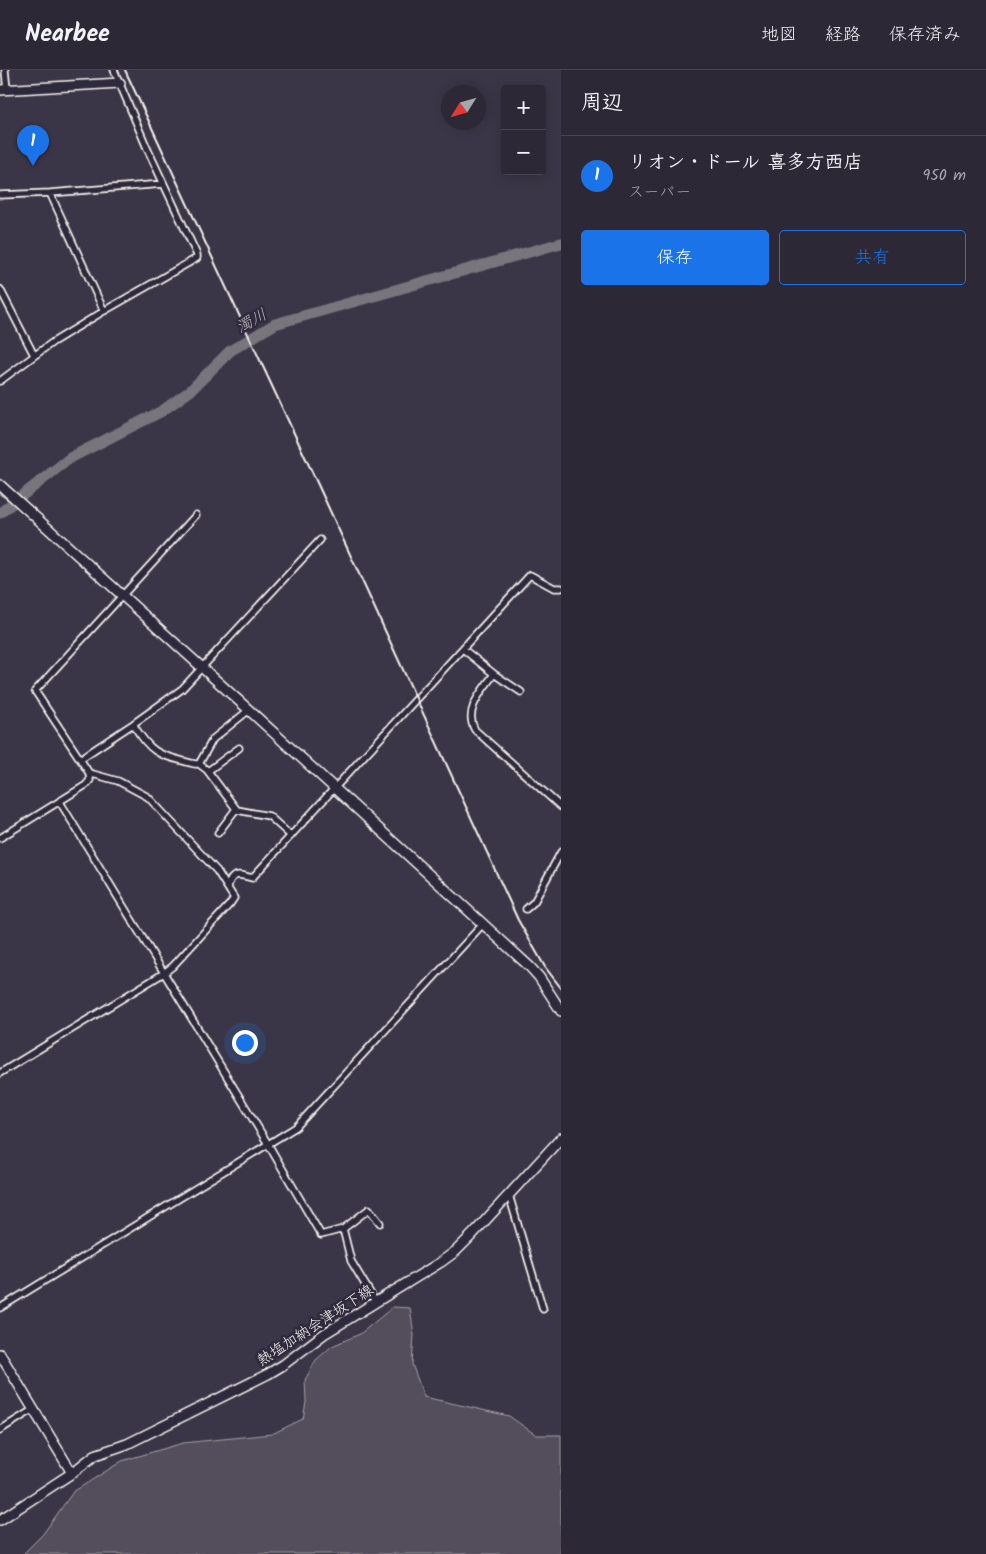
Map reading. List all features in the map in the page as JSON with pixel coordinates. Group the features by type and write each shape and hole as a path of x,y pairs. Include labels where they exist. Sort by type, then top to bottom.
{"street":[{"path":"5,70 3,90 120,83"},
{"path":"0,381 34,355 104,311 197,258 114,70"},
{"path":"0,195 50,194 163,184"},
{"path":"50,194 104,311"},
{"path":"0,289 34,355"},
{"path":"0,485 535,972 561,1011"},
{"path":"0,838 60,802 86,785 90,780 89,773 35,691 196,515"},
{"path":"80,759 177,693 320,540"},
{"path":"228,887 234,875 240,874 252,878 530,575 554,588 561,588"},
{"path":"463,649 494,674 521,692"},
{"path":"494,674 474,704 471,716 472,726 561,807"},
{"path":"199,764 213,739 249,710"},
{"path":"133,724 151,748 158,754 199,764 208,771 236,809 241,812 269,816 291,836"},
{"path":"208,771 239,748"},
{"path":"0,1073 164,973 173,966 234,898 228,887 191,842 148,797 118,781 89,773"},
{"path":"60,802 268,1144 321,1235 343,1229 369,1209 380,1223"},
{"path":"218,833 236,809"},
{"path":"526,909 534,902 561,852"},
{"path":"0,1308 296,1127 483,924"},
{"name":"熱塩加納会津坂下線","path":"0,1520 96,1455 127,1444 268,1374 324,1334 441,1262 456,1251 561,1138"},
{"path":"508,1195 543,1309"},
{"path":"343,1229 351,1261 375,1301"},
{"path":"0,1354 72,1473"},
{"path":"0,1430 34,1409"}],"shaded area":[{"path":"393,1307 410,1308 414,1335 412,1364 424,1397 509,1416 536,1435 561,1435 561,1554 23,1554 43,1534 73,1492 122,1461 183,1443 272,1434 303,1419 306,1402 305,1380 316,1360 332,1346 360,1334"}],"waterway":[{"name":"濁川","path":"0,513 70,458 162,411 190,391 230,351 275,324 561,243"},
{"path":"0,494 13,503"}],"railway":[{"path":"125,70 518,920 545,967 561,988"}],"place":[{"name":"リオン・ドール 喜多方西店","path":"33,166"}]}
